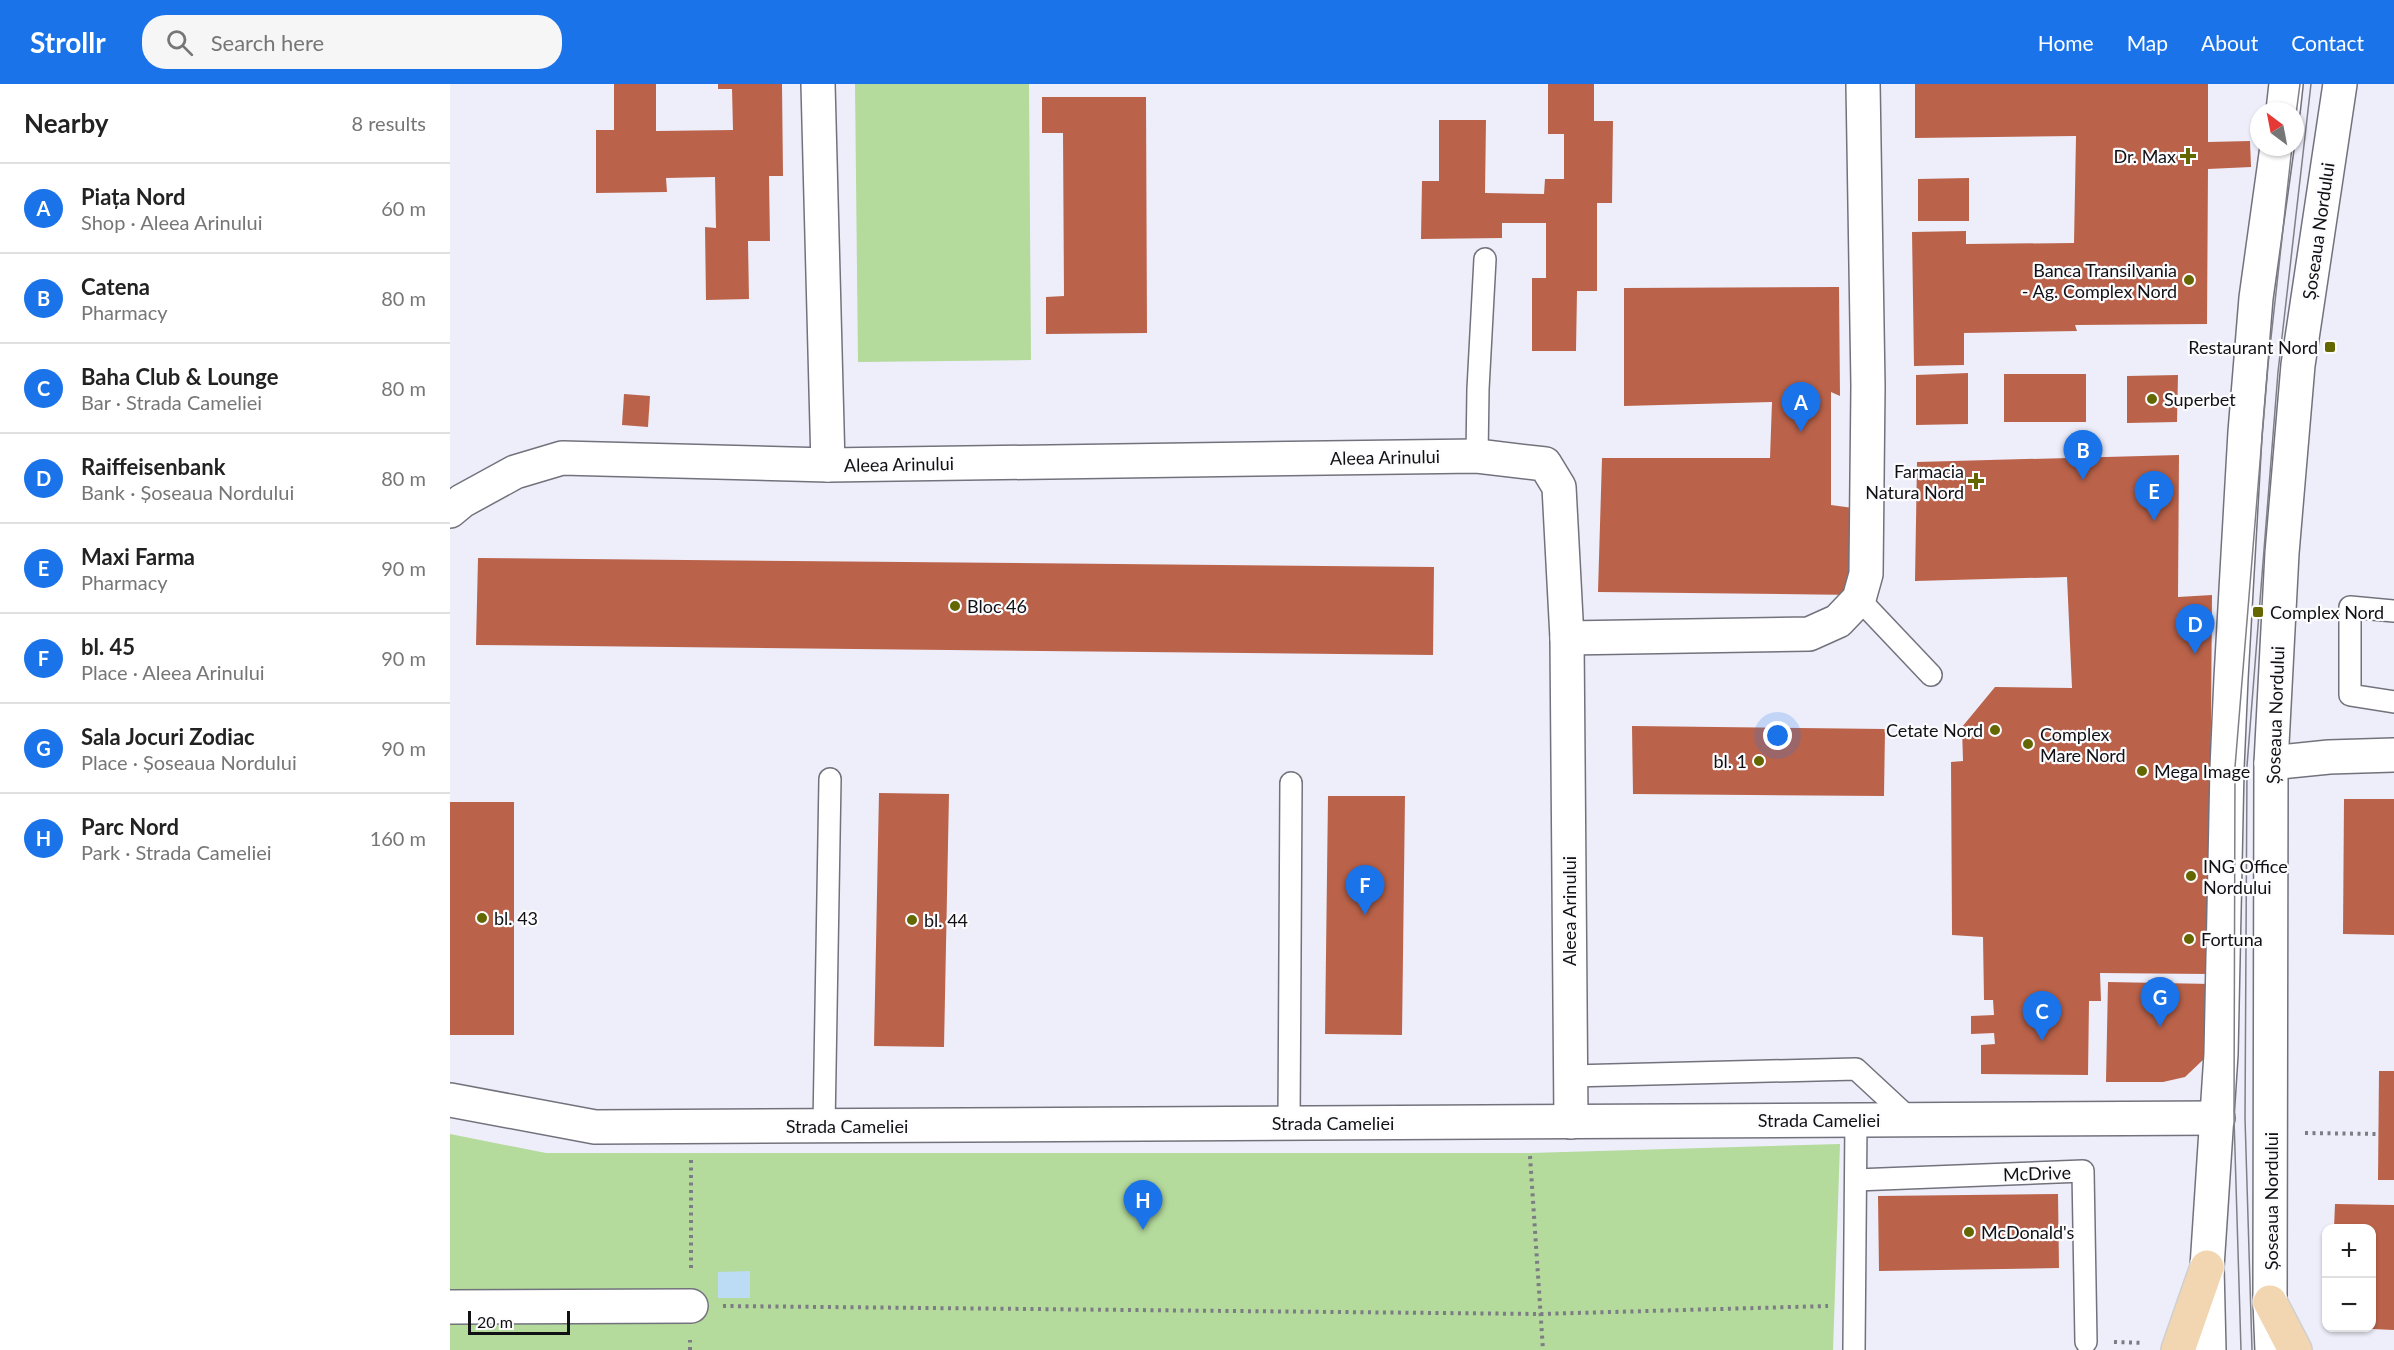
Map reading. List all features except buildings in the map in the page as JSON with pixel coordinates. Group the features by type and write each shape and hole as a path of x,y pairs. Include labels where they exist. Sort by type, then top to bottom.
{"main road":[{"path":"2178,1350 2207,1268"},
{"path":"2270,1302 2295,1350"}],"street":[{"path":"818,84 828,465"},
{"path":"1567,638 1809,634 1838,621 1859,599 1866,574 1868,386 1863,84"},
{"path":"2284,102 2286,84"},
{"name":"Șoseaua Nordului","path":"2272,1350 2270,1302 2271,763 2282,553 2298,365 2340,84"},
{"path":"2209,1350 2207,1268 2218,1118 2227,768 2245,432 2256,298 2276,156"},
{"name":"Aleea Arinului","path":"450,511 462,501 514,472 562,458 828,465 1477,456 1545,464 1559,487 1567,638 1570,1122"},
{"path":"2271,763 2329,757 2394,755"},
{"name":"Strada Cameliei","path":"450,1100 596,1127 2218,1118"},
{"path":"450,1307 691,1306"}],"lane":[{"path":"1477,456 1485,259"},
{"path":"1859,599 1931,675"},
{"path":"2394,611 2350,607 2350,695 2394,702"},
{"path":"825,1126 830,779"},
{"path":"1289,1123 1292,783"},
{"path":"1571,1076 1856,1069 1911,1120"},
{"path":"1854,1348 1856,1120"},
{"name":"McDrive","path":"1856,1180 2083,1171 2086,1342"}],"path":[{"path":"1529,1122 1542,1350"},
{"path":"690,1126 691,1306 1540,1314 1853,1304"},
{"path":"2271,1133 2379,1134"}],"green space":[{"path":"855,84 1029,84 1031,360 858,362"},
{"path":"450,1134 546,1153 1530,1153 1840,1144 1833,1350 450,1350"}],"water":[{"path":"750,1271 750,1298 718,1298 718,1272"}],"tram line":[{"path":"2298,102 2300,84"},
{"path":"2252,1350 2245,1118 2247,766 2278,372 2311,84"},
{"path":"2241,1350 2234,1118 2235,767 2268,365 2291,156"}],"place":[{"name":"Dr. Max","path":"2188,156"},
{"name":"Banca Transilvania - Ag. Complex Nord","path":"2189,280"},
{"name":"Restaurant Nord","path":"2330,347"},
{"name":"Superbet","path":"2152,399"},
{"name":"Piața Nord","path":"1801,432"},
{"name":"Catena","path":"2083,480"},
{"name":"Farmacia Natura Nord","path":"1976,481"},
{"name":"Maxi Farma","path":"2154,521"},
{"name":"Bloc 46","path":"955,606"},
{"name":"Complex Nord","path":"2258,612"},
{"name":"Raiffeisenbank","path":"2195,654"},
{"name":"Cetate Nord","path":"1995,730"},
{"name":"Complex Mare Nord","path":"2028,744"},
{"name":"bl. 1","path":"1759,761"},
{"name":"Mega Image","path":"2142,771"},
{"name":"ING Office Nordului","path":"2191,876"},
{"name":"bl. 45","path":"1365,915"},
{"name":"bl. 43","path":"482,918"},
{"name":"bl. 44","path":"912,920"},
{"name":"Fortuna","path":"2189,939"},
{"name":"Sala Jocuri Zodiac","path":"2160,1027"},
{"name":"Baha Club & Lounge","path":"2042,1041"},
{"name":"Parc Nord","path":"1143,1230"},
{"name":"McDonald's","path":"1969,1232"}]}
